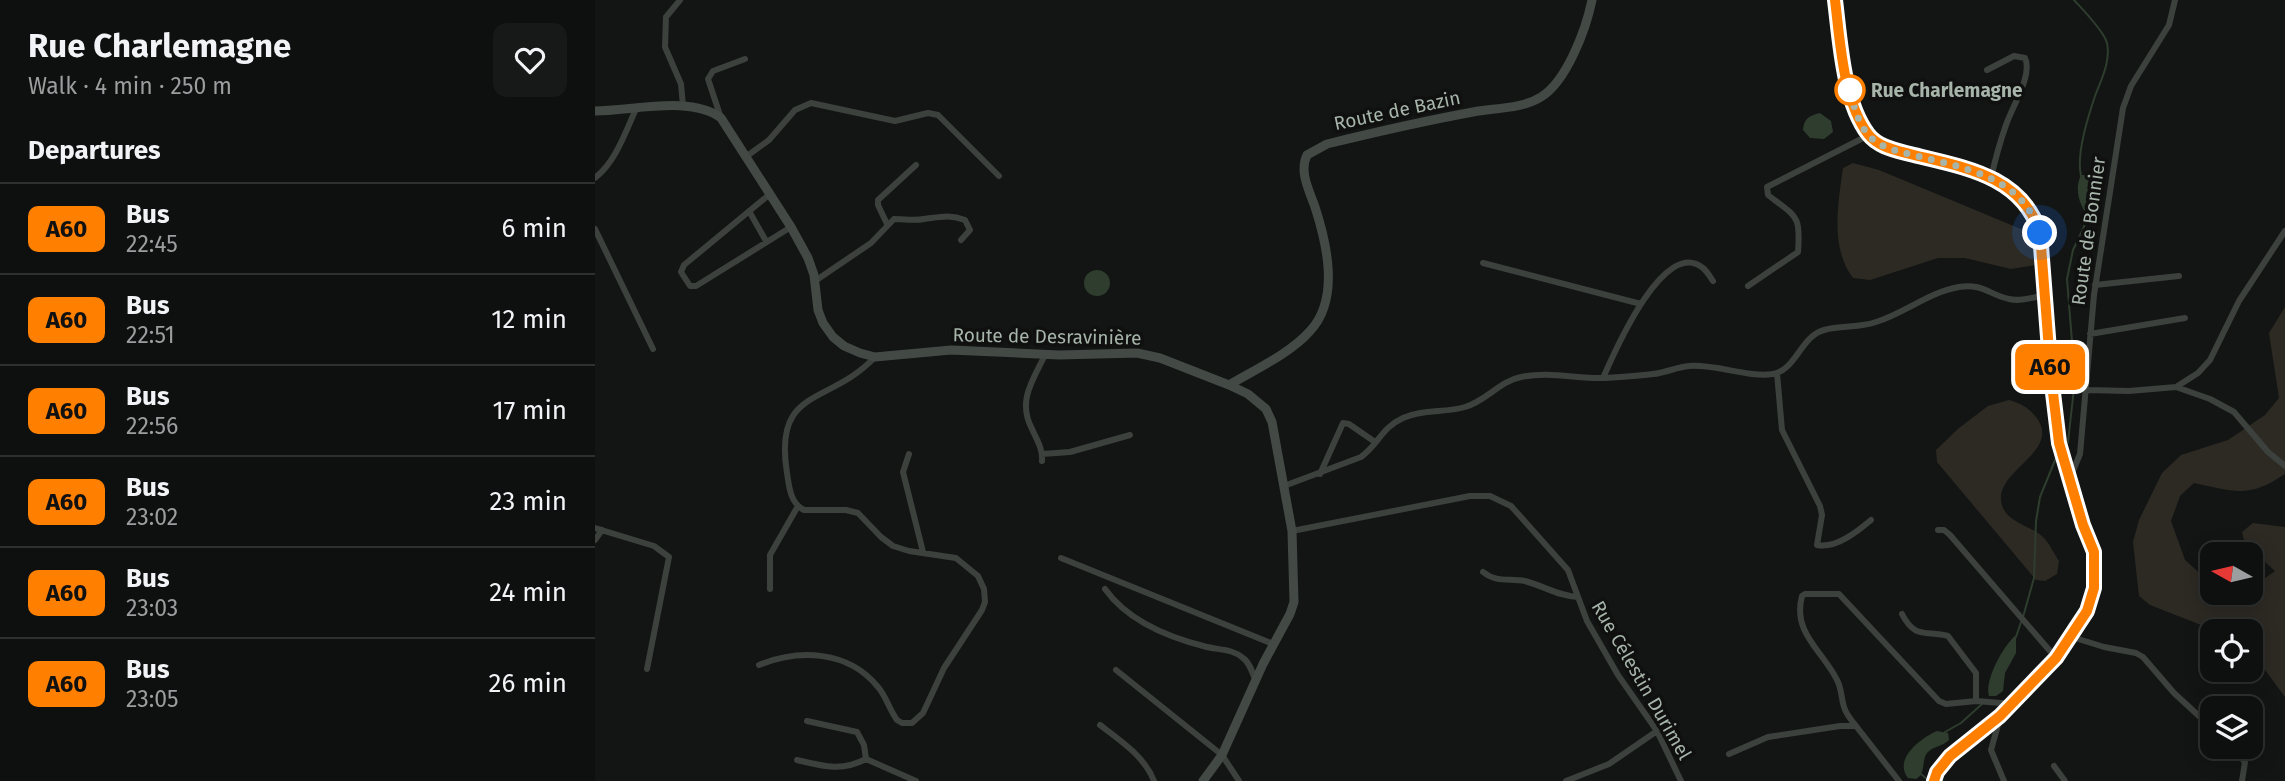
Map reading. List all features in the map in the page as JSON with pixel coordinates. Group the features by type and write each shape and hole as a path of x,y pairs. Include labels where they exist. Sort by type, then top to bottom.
{"street":[{"path":"680,0 666,17 665,47 681,84 683,106"},
{"name":"Route de Bazin","path":"1229,385 1306,335 1324,308 1328,291 1326,253 1303,172 1307,155 1327,144 1539,99 1559,80 1580,40 1592,0"},
{"path":"1835,0 1841,47 1856,113 1869,135 1883,147 1976,171 1990,178 2010,189 2027,204 2036,219 2040,233 2051,376 2060,444 2083,525 2094,552 2094,588 2087,611 2072,636 2056,658 2013,704 1950,756 1937,772 1934,781"},
{"name":"Route de Bonnier","path":"2070,478 2079,461 2095,285 2123,108 2131,86 2169,25 2175,0"},
{"path":"1987,70 2014,56 2027,61 2026,74 2004,128 1990,178"},
{"path":"721,118 708,79 710,74 745,59"},
{"path":"747,156 769,140 795,110 811,103 895,121 928,113 938,115 999,176"},
{"path":"595,111 683,106 712,111 721,118"},
{"path":"595,178 615,155 636,109"},
{"name":"Route de Desravinière","path":"721,118 808,258 823,323 833,337 860,353 875,357 951,350 1045,355 1137,353 1160,358 1229,385 1248,394 1266,409 1272,422 1292,531 1294,602 1222,755 1203,781"},
{"path":"1748,286 1798,252 1800,229 1797,220 1768,195 1767,187 1869,135"},
{"path":"887,224 878,200 916,165"},
{"path":"770,194 684,265 681,272 690,286 696,286 791,227"},
{"path":"749,211 766,241"},
{"path":"815,281 871,243 894,219 959,217 965,220 970,230 961,240"},
{"path":"595,229 653,349"},
{"path":"2176,387 2198,373 2210,360 2234,310 2285,231"},
{"path":"1483,263 1641,304"},
{"path":"1603,378 1620,340 1641,304 1667,270 1682,264 1699,266 1705,269 1713,281"},
{"path":"2095,285 2179,276"},
{"path":"1284,486 1361,457 1384,429 1405,417 1438,409 1466,407 1517,377 1540,374 1603,378 1655,374 1687,366 1777,373 1786,368 1813,335 1822,330 1873,323 1932,295 1958,287 1985,288 2010,299 2046,295"},
{"path":"2090,334 2185,318"},
{"path":"1045,355 1026,393 1025,401 1027,421 1042,458 1130,435"},
{"path":"759,665 796,655 828,656 839,660 878,686 897,720 912,723 923,713 944,668 982,610 986,596 978,576 957,558 893,546 858,513 846,510 804,510 798,506 790,490 783,444 786,427 793,413 806,402 853,377 875,357"},
{"path":"1777,373 1782,430 1820,506 1822,515 1817,545 1823,546 1853,535 1871,520"},
{"path":"1245,375 1248,394"},
{"path":"2087,390 2129,391 2176,387 2228,408 2273,458 2285,466"},
{"path":"1320,474 1343,423 1349,424 1375,442"},
{"path":"909,454 903,472 923,552"},
{"name":"Rue Célestin Durimel","path":"1292,531 1470,496 1490,496 1511,506 1568,570 1587,621 1618,675 1657,730 1681,781"},
{"path":"770,589 770,555 798,506"},
{"path":"595,540 599,529 654,546 669,557 647,669"},
{"path":"1938,530 1944,530 1950,536 2056,658"},
{"path":"1061,558 1273,644"},
{"path":"1483,572 1493,579 1524,581 1562,596 1578,597"},
{"path":"1105,589 1124,611 1167,635 1241,656 1248,663 1256,682"},
{"path":"1899,781 1846,712 1841,687 1834,673 1805,635 1800,608 1802,596 1839,594 1939,701 1946,704 1976,701 2013,704"},
{"path":"1902,614 1906,622 1918,632 1948,636 1976,673 1976,701"},
{"path":"2072,636 2143,657 2174,693 2200,717"},
{"path":"1116,670 1222,755 1238,781"},
{"path":"2000,716 1991,750 2004,781"},
{"path":"807,721 857,732 864,745 866,760"},
{"path":"1100,725 1125,743 1149,770 1154,781"},
{"path":"1729,754 1768,737 1856,726"},
{"path":"1566,781 1609,764 1657,730"},
{"path":"2242,759 2245,762 2242,781"},
{"path":"797,760 834,768 853,766 866,760 916,781"},
{"path":"2054,766 2064,781"}],"shaded area":[{"path":"1820,113 1831,121 1833,132 1824,139 1810,138 1803,130 1806,120"},
{"path":"1853,163 1879,170 2028,232 2033,236 2035,265 2011,269 1965,258 1938,258 1870,280 1853,278 1841,253 1837,225 1843,168"},
{"path":"2081,175 2088,175 2092,179 2092,190 2098,208 2093,213 2086,213 2079,199 2078,184"},
{"path":"1097,270 1106,274 1110,283 1106,292 1097,296 1088,292 1084,283 1088,274"},
{"path":"2285,307 2285,474 2261,487 2241,491 2194,483 2180,496 2171,521 2185,560 2200,573 2200,606 2263,606 2263,580 2275,571 2263,560 2263,542 2244,542 2242,532 2253,523 2285,527 2285,697 2263,667 2263,619 2200,619 2200,625 2150,605 2139,596 2133,542 2139,520 2162,473 2181,455 2228,440 2265,415 2279,398 2269,333"},
{"path":"2009,400 2030,411 2042,429 2036,450 2009,479 2001,500 2007,514 2044,538 2059,561 2057,574 2045,581 2036,580 1937,462 1936,450 1959,428 1988,406"},
{"path":"2016,635 2016,653 2005,673 2003,691 1996,696 1989,696 1989,682 1996,664"},
{"path":"1937,731 1948,733 1949,740 1927,753 1920,776 1916,779 1908,778 1904,771 1906,757 1917,744"}],"waterway":[{"path":"2074,0 2102,33 2108,50 2105,70 2083,136 2081,176"},
{"path":"2064,447 2068,442 2075,379 2067,279 2073,250 2084,227 2086,212"},
{"path":"2023,617 2034,578 2036,521 2040,497 2058,453"},
{"path":"2016,637 2021,622"},
{"path":"1945,732 1961,723 1982,704"},
{"path":"1921,774 1929,781"}],"bus line":[{"name":"A60","path":"1835,0 1849,86 1856,113 1869,135 1883,147 1976,171 1994,180 2010,189 2027,204 2036,219 2040,233 2059,443 2083,525 2094,552 2094,588 2087,611 2072,636 2056,658 2013,704 1950,756 1937,772 1934,781"}],"place":[{"name":"Rue Charlemagne","path":"1850,90"}],"route":[{"path":"1850,90 1849,86 1856,113 1869,135 1883,147 1976,171 1994,180 2010,189 2027,204 2040,233"}]}
